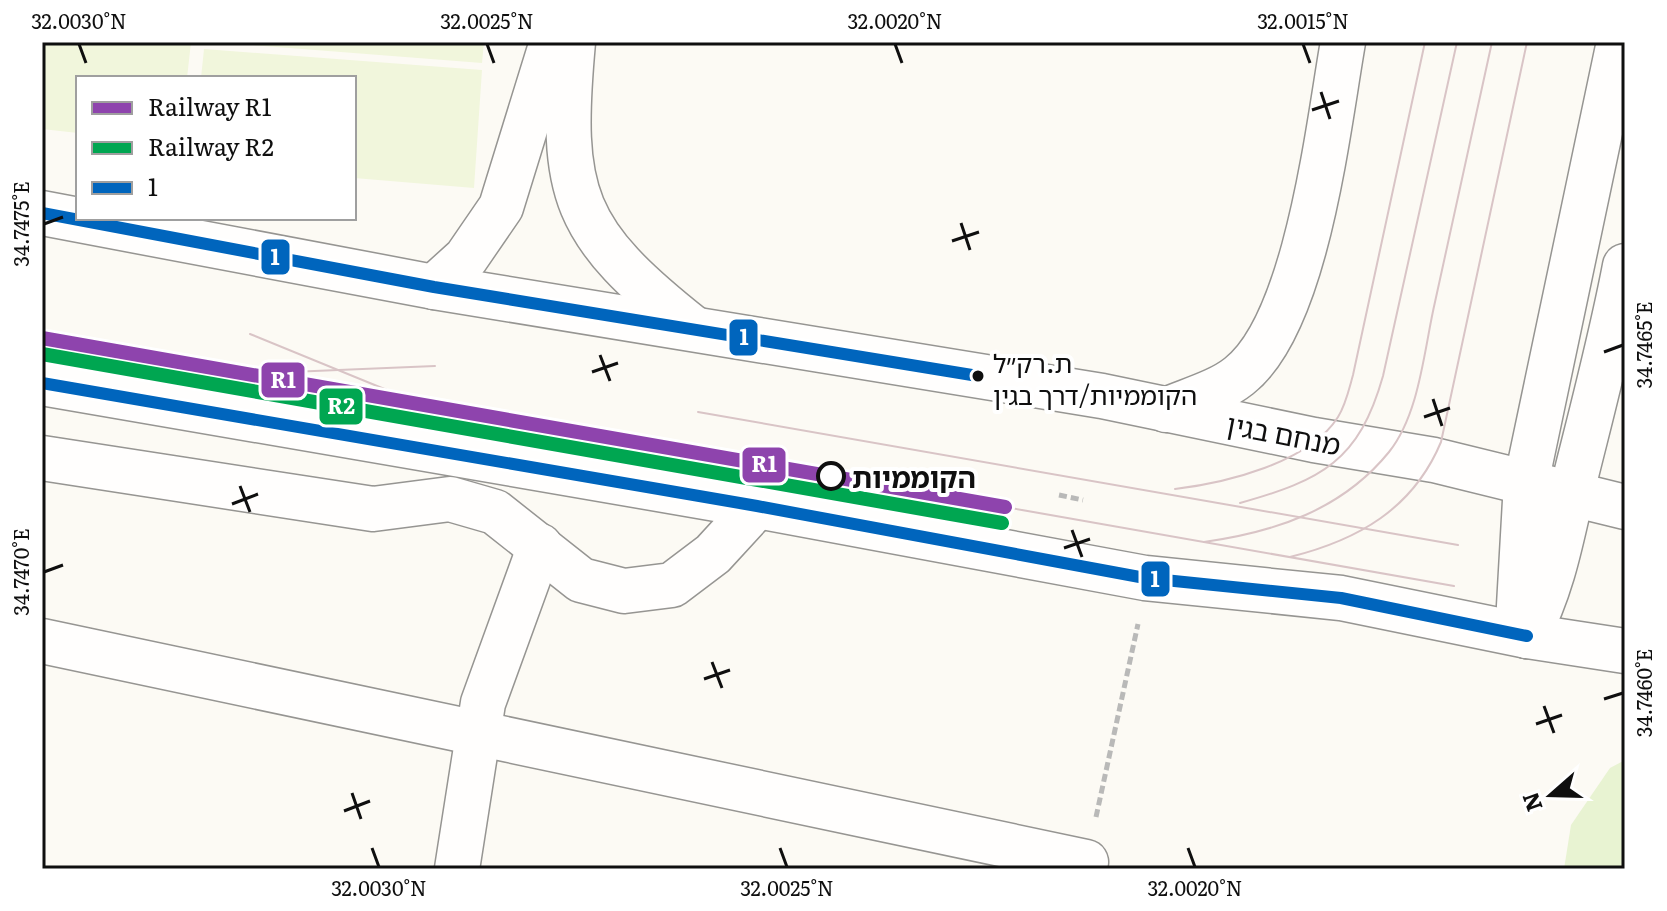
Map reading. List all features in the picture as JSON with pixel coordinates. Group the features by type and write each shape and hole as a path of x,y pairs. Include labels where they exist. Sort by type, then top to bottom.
{"street":[{"path":"434,287 474,248 501,207 552,42"},
{"path":"573,42 566,113 569,156 579,204 606,251 647,291 698,332"},
{"path":"1166,410 1238,377 1256,360 1277,328 1299,262 1323,156 1343,42"},
{"path":"1527,636 1519,606 1526,483 1619,42"},
{"name":"מנחם בגין","path":"42,213 76,219"},
{"name":"מנחם בגין","path":"79,220 434,287 1102,396 1434,460 1625,507"},
{"path":"1527,636 1544,604 1557,564 1612,335 1625,266"},
{"path":"1612,335 1625,397"},
{"path":"42,383 757,506 1145,578 1341,598 1527,636 1625,651"},
{"path":"42,458 373,509 450,499 495,512 581,580 624,591 672,585 713,554 757,506"},
{"path":"457,869 483,703 540,546"},
{"path":"42,641 1086,862"}],"path":[{"path":"1059,495 1083,500"},
{"path":"1086,862 1136,633"}],"green space":[{"path":"42,42 191,42 187,76 76,76 76,133 42,129"},
{"path":"213,42 484,42 482,63"},
{"path":"204,49 482,70 474,188 356,178 356,76 201,76"},
{"path":"1625,760 1625,869 1564,869 1571,825 1610,768"}],"tram line":[{"path":"1175,489 1241,476 1287,458 1325,433 1341,412 1353,375 1425,42"},
{"path":"1240,503 1294,485 1333,463 1349,447 1373,405 1383,376 1457,42"},
{"path":"1204,542 1256,532 1306,515 1329,503 1370,472 1399,436 1408,419 1420,380 1492,42"},
{"path":"1290,557 1338,541 1380,518 1415,486 1441,442 1527,42"},
{"path":"250,334 426,406"},
{"path":"239,374 435,366"},
{"path":"698,412 1458,545"},
{"path":"1005,507 1454,586"}],"rail line":[{"name":"R1","path":"42,338 1005,507"},
{"name":"R2","path":"42,354 1002,523"}],"transit line":[{"name":"1","path":"42,213 76,219"},
{"name":"1","path":"79,220 434,287 978,376"},
{"name":"1","path":"42,383 757,506 1145,578 1341,598 1527,636"}],"place":[{"name":"ת.רק״ל הקוממיות/דרך בגין","path":"978,376"},
{"name":"הקוממיות","path":"831,476"}]}
